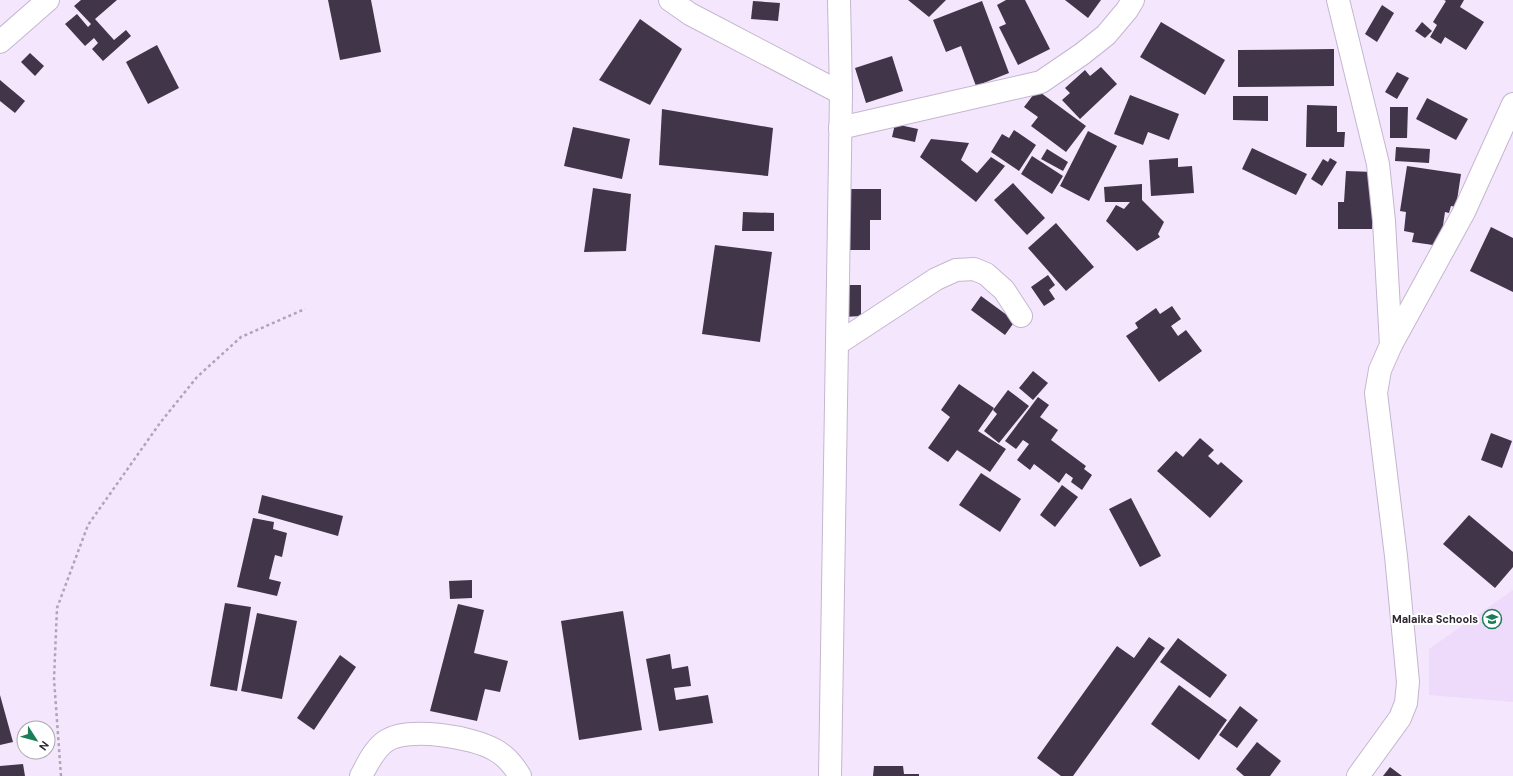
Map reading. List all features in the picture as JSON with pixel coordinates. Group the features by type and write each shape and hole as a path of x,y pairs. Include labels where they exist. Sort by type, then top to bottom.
{"street":[{"path":"0,42 48,0"},
{"path":"670,0 690,14 841,93"},
{"path":"830,776 841,93 838,0"},
{"path":"840,128 1041,82 1082,54 1106,35 1128,10 1133,0"},
{"path":"1338,0 1378,164 1384,221 1391,345"},
{"path":"1358,776 1400,718 1406,703 1408,682 1396,556 1376,393 1380,370 1391,345 1464,212 1513,104"},
{"path":"837,344 936,279 956,270 974,269 986,274 1004,290 1021,316"},
{"path":"361,776 370,759 384,742 394,736 412,734 471,739 496,750 513,765 520,776"}],"path":[{"path":"61,776 54,679 57,608 88,525 160,423 197,377 241,337 305,309"}],"shaded area":[{"name":"Malaika Schools","path":"1513,590 1513,702 1429,695 1429,649"}],"building":[{"path":"81,0 117,0 95,19 114,40 126,30 131,36 103,61 92,49 98,43 94,38 85,46 65,24 77,14 88,27 91,24 74,6"},
{"path":"328,0 371,0 381,52 340,60"},
{"path":"908,0 946,0 929,17"},
{"path":"1006,0 1025,0 1050,49 1018,65 999,27 1006,24 997,5"},
{"path":"1065,0 1101,0 1088,18"},
{"path":"1444,0 1464,0 1460,7 1484,22 1466,50 1445,37 1441,44 1430,37 1437,25 1433,22 1446,1"},
{"path":"753,1 780,3 778,21 751,19"},
{"path":"982,1 1009,73 976,86 961,46 946,52 933,20"},
{"path":"1382,5 1394,13 1377,42 1365,34"},
{"path":"640,19 682,49 650,105 599,80"},
{"path":"1161,22 1225,60 1205,95 1140,57"},
{"path":"1422,22 1432,31 1425,38 1415,31"},
{"path":"157,45 179,88 148,104 126,62"},
{"path":"1334,49 1334,86 1238,87 1238,50"},
{"path":"30,53 44,66 35,76 21,62"},
{"path":"892,56 903,91 866,103 855,68"},
{"path":"1101,67 1117,84 1080,119 1062,100 1070,93 1065,88 1085,70 1090,76"},
{"path":"1397,72 1409,78 1397,99 1385,92"},
{"path":"0,80 25,101 15,113 0,101"},
{"path":"1037,90 1086,126 1066,152 1031,126 1038,117 1024,107"},
{"path":"1130,95 1179,114 1169,140 1148,132 1143,145 1114,134"},
{"path":"1233,96 1268,96 1268,121 1233,120"},
{"path":"1427,98 1468,119 1456,140 1416,119"},
{"path":"1307,105 1337,106 1337,132 1345,132 1344,147 1306,147"},
{"path":"1390,107 1408,107 1407,138 1390,138"},
{"path":"662,109 773,128 768,176 659,165"},
{"path":"895,124 918,129 915,142 892,137"},
{"path":"573,127 630,139 622,179 564,166"},
{"path":"1014,130 1036,145 1019,171 991,152 1002,134 1009,138"},
{"path":"1088,131 1117,146 1089,201 1060,186"},
{"path":"931,139 969,143 961,160 977,173 991,157 1005,166 976,202 920,157"},
{"path":"1396,147 1430,149 1429,163 1395,161"},
{"path":"1252,148 1307,174 1296,195 1242,169"},
{"path":"1047,149 1068,162 1063,171 1041,159"},
{"path":"1032,156 1063,176 1052,194 1021,174"},
{"path":"1178,158 1178,167 1192,166 1194,193 1151,196 1149,160"},
{"path":"1330,158 1337,162 1322,186 1311,179 1323,159 1328,162"},
{"path":"1407,166 1461,174 1456,207 1451,206 1449,213 1445,212 1440,246 1412,242 1414,233 1404,231 1406,212 1400,211"},
{"path":"1346,171 1374,172 1372,229 1338,229 1338,202 1344,202"},
{"path":"1013,183 1045,218 1027,235 994,200"},
{"path":"1142,184 1142,200 1164,222 1158,234 1160,237 1137,251 1106,221 1116,205 1124,209 1130,202 1105,202 1104,187"},
{"path":"593,188 631,194 626,251 584,252"},
{"path":"850,189 881,189 881,220 870,220 870,250 849,250"},
{"path":"743,212 774,213 774,231 742,231"},
{"path":"1056,223 1094,267 1066,291 1028,248"},
{"path":"1491,227 1513,238 1513,292 1470,271"},
{"path":"715,245 772,252 760,342 702,334"},
{"path":"1048,275 1055,285 1049,290 1055,299 1044,306 1031,287"},
{"path":"843,285 861,285 861,316 844,317"},
{"path":"981,296 1015,321 1005,335 971,310"},
{"path":"1172,306 1181,319 1171,326 1178,336 1186,330 1202,351 1159,382 1126,336 1138,328 1135,323 1156,308 1160,314"},
{"path":"1033,371 1048,383 1033,400 1019,388"},
{"path":"959,384 994,408 978,431 1006,449 990,472 957,450 948,462 928,448 950,417 941,410"},
{"path":"1008,390 1029,406 999,443 984,431 997,414 993,410"},
{"path":"1038,397 1049,405 1040,417 1058,430 1051,440 1086,466 1084,469 1092,475 1082,490 1071,482 1073,478 1066,473 1059,483 1034,464 1030,470 1017,460 1029,444 1023,440 1016,449 1005,441"},
{"path":"1491,433 1512,441 1502,468 1481,460"},
{"path":"1200,438 1214,450 1208,456 1218,465 1221,462 1243,481 1210,518 1157,471 1176,451 1183,457"},
{"path":"981,473 1021,499 1000,532 959,505"},
{"path":"1062,485 1078,497 1055,527 1040,515"},
{"path":"262,495 343,516 338,536 258,513"},
{"path":"1131,498 1161,556 1140,567 1109,509"},
{"path":"1469,515 1513,552 1513,567 1495,588 1443,544"},
{"path":"253,518 274,522 273,529 287,533 282,557 275,555 269,579 281,582 277,596 237,587"},
{"path":"472,580 472,598 450,599 449,581"},
{"path":"225,603 251,607 237,691 210,686"},
{"path":"458,604 484,610 474,653 508,661 500,692 485,689 477,721 430,711"},
{"path":"623,611 642,730 579,740 561,621"},
{"path":"257,613 297,621 282,699 241,691"},
{"path":"1149,637 1165,648 1073,776 1061,776 1037,758 1117,646 1134,658"},
{"path":"1178,638 1227,675 1210,698 1160,662"},
{"path":"670,654 672,669 688,666 691,686 674,688 676,700 708,695 713,723 659,731 646,659"},
{"path":"340,655 356,667 314,730 297,718"},
{"path":"1179,685 1227,720 1199,760 1151,724"},
{"path":"0,695 13,742 0,745"},
{"path":"1240,706 1258,720 1237,748 1219,735"},
{"path":"1257,742 1281,761 1270,776 1244,776 1236,769"},
{"path":"23,764 25,776 0,776 0,766"},
{"path":"874,766 903,766 904,774 919,774 919,776 873,776"},
{"path":"1390,767 1402,776 1383,776"}],"place":[{"name":"Malaika Schools","path":"1492,619"}]}
